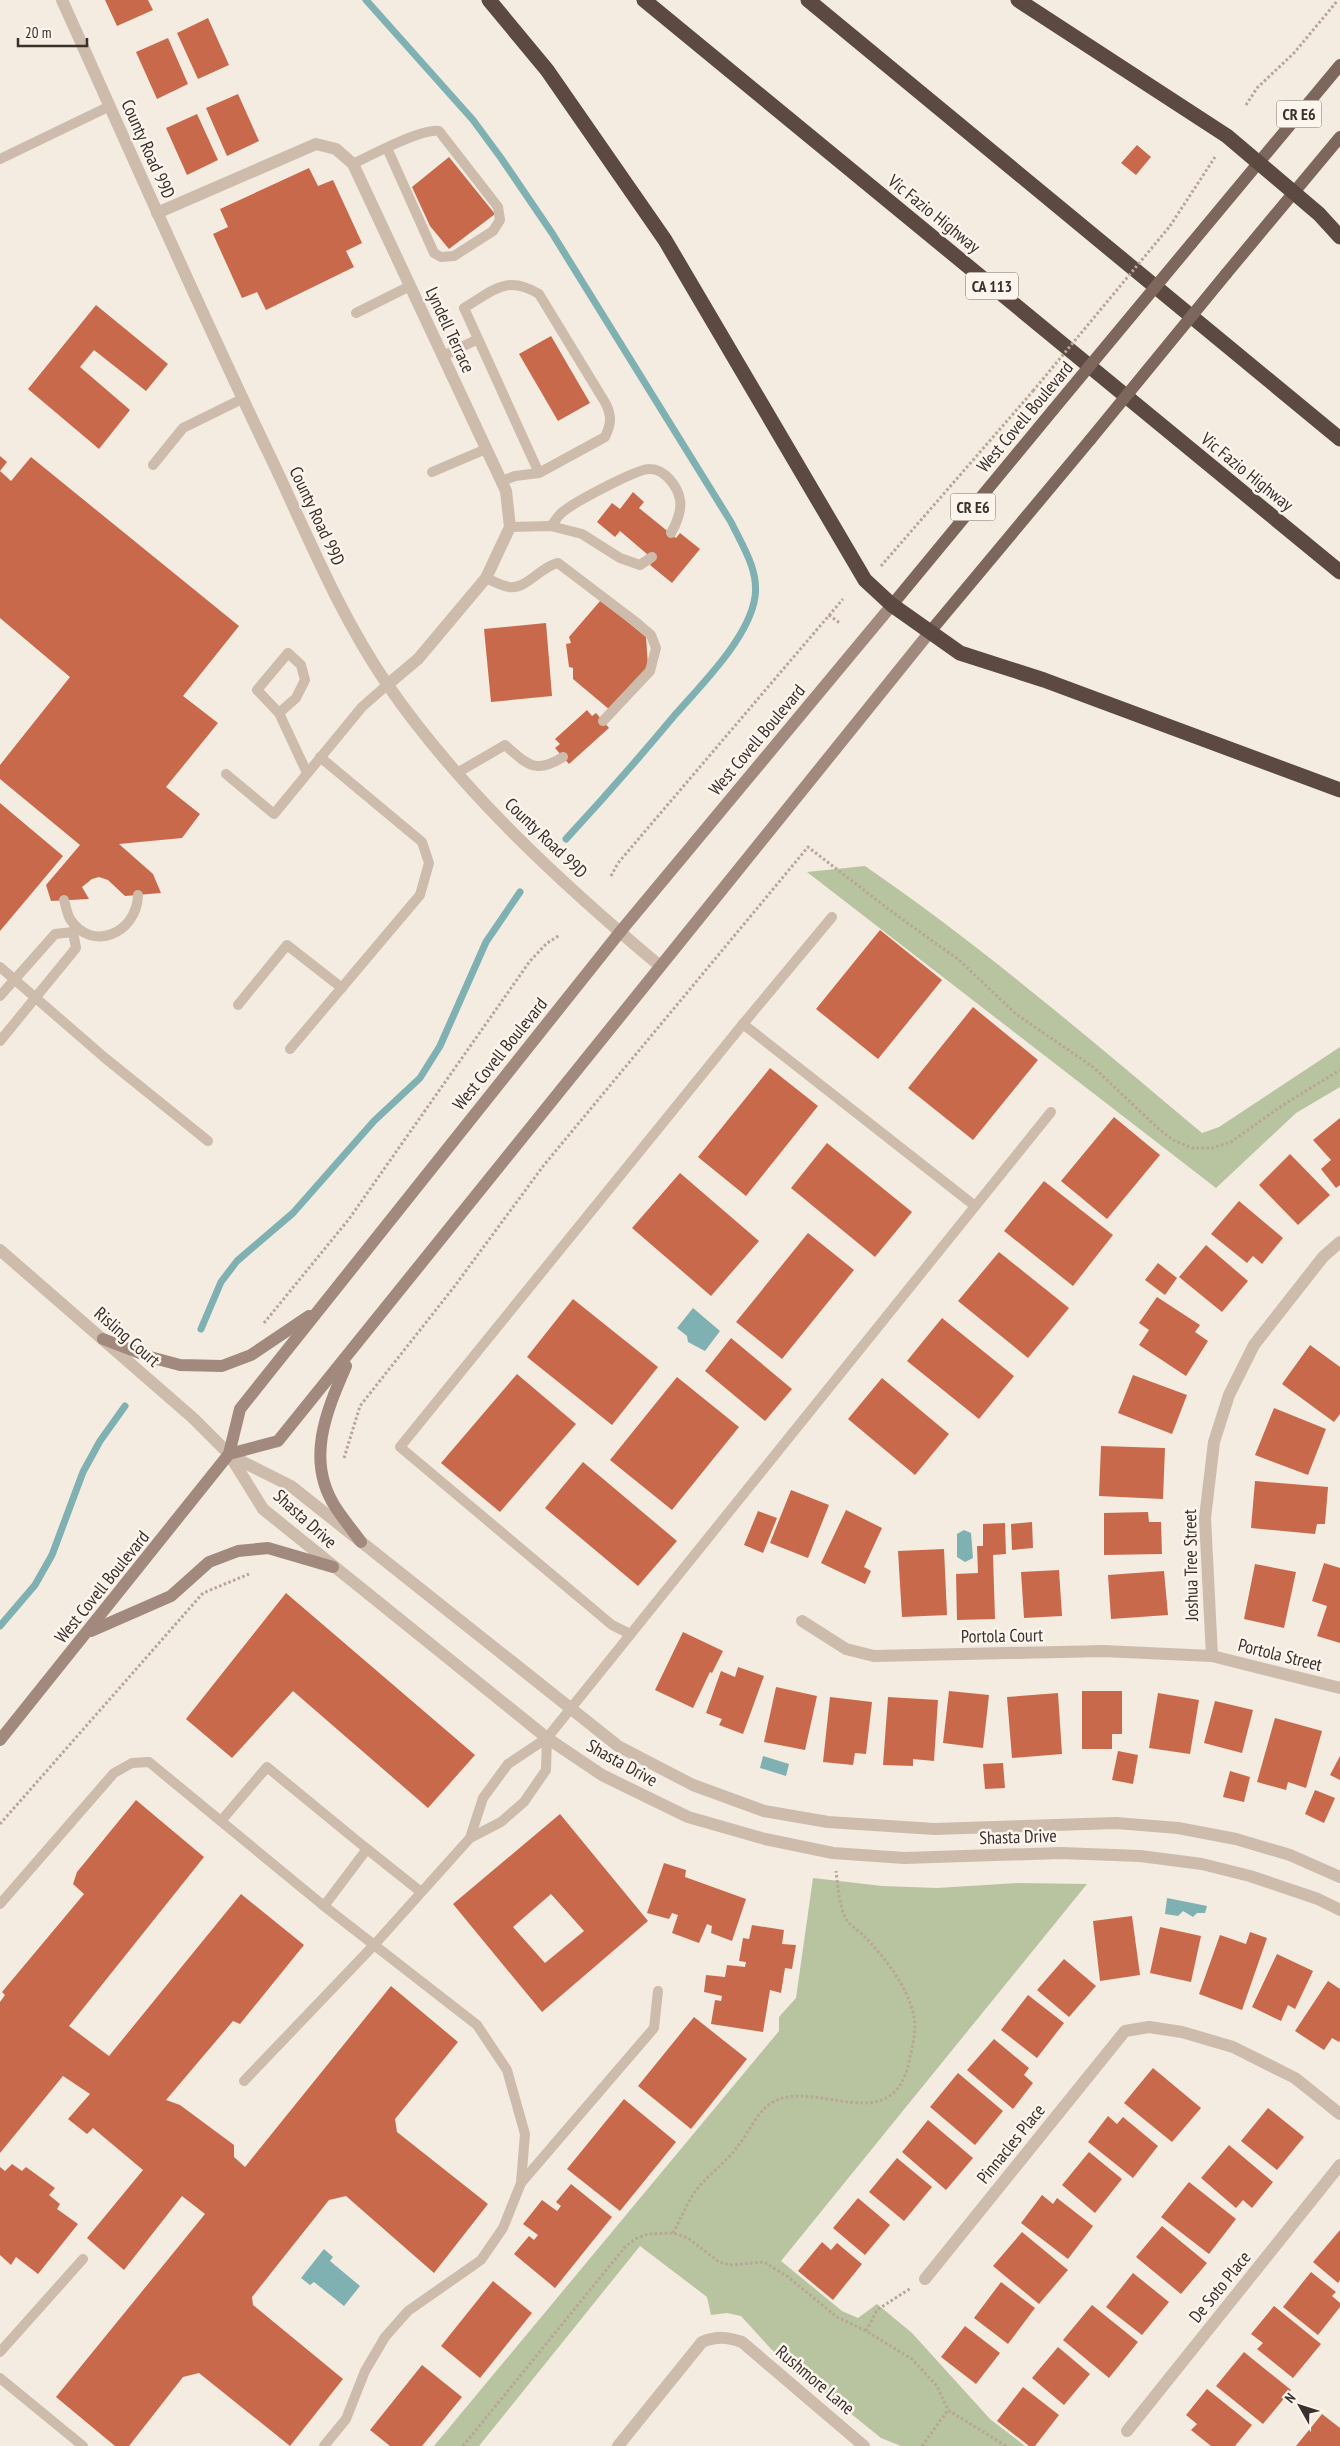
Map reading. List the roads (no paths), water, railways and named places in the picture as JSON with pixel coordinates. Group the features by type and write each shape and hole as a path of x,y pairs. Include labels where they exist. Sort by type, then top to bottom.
{"highway":[{"path":"489,0 547,70 665,240 865,580 892,605 929,633 960,653 1044,680 1340,790"},
{"name":"Vic Fazio Highway","path":"644,0 1340,572"},
{"path":"808,0 1340,439"},
{"path":"1018,0 1227,136 1294,192 1325,220 1340,237"}],"main road":[{"name":"West Covell Boulevard","path":"0,1740 229,1454 240,1409 620,932 1340,65"},
{"name":"CR E6","path":"229,1454 278,1441 929,633 1340,137"},
{"path":"103,1339 150,1358 180,1365 222,1366 251,1355 278,1335 316,1312"},
{"path":"353,1350 328,1408 321,1433 321,1470 335,1507 361,1542"},
{"path":"88,1632 171,1596 209,1562 238,1551 268,1548 333,1567"}],"street":[{"name":"County Road 99D","path":"62,0 242,399 350,626 387,685 456,772 522,840 620,932 660,966"},
{"name":"Lyndell Terrace","path":"157,213 316,144 336,149 353,164 502,481 506,492 510,527"},
{"path":"387,685 418,659 486,578 510,527"},
{"name":"Joshua Tree Street","path":"1212,1656 1205,1518 1214,1442 1229,1395 1254,1345 1323,1257 1340,1242"},
{"name":"Risling Court","path":"0,1250 193,1418 229,1454"},
{"name":"Shasta Drive","path":"229,1454 286,1483 618,1746 693,1786 764,1811 828,1822 934,1829 1116,1823 1178,1828 1236,1839 1290,1855 1340,1877"},
{"name":"Shasta Drive","path":"229,1454 263,1509 547,1738 602,1775 688,1817 765,1839 833,1854 904,1858 1061,1853 1140,1856 1202,1864 1250,1876 1318,1899 1340,1910"},
{"name":"Portola Court","path":"802,1621 846,1650 874,1656 1103,1651 1212,1656"},
{"name":"Portola Street","path":"1212,1656 1340,1688"},
{"name":"Pinnacles Place","path":"925,2279 1125,2030 1149,2027 1182,2032 1233,2047 1295,2078 1340,2114"},
{"name":"De Soto Place","path":"1127,2431 1340,2164"},
{"name":"Rushmore Lane","path":"618,2446 702,2342 713,2338 727,2337 742,2342 864,2446"}],"lane":[{"path":"0,158 110,106"},
{"path":"353,164 387,148 426,132 439,131 498,207 500,220 493,231 454,256 441,257 434,253 387,148"},
{"path":"502,481 515,476 539,473 605,436 611,426 611,413 539,294 527,286 505,284 464,308 539,473"},
{"path":"356,313 410,286"},
{"path":"443,356 478,339"},
{"path":"153,464 183,428 242,399"},
{"path":"432,472 486,449"},
{"path":"552,526 563,511 636,471 650,468 664,473 675,487 680,501 676,526 671,533"},
{"path":"510,527 552,526 582,534 620,558 640,566 652,557"},
{"path":"486,578 508,587 516,587 533,578 547,565 558,563 604,596 651,635 656,648 650,671 603,721"},
{"path":"279,713 296,698 305,680 300,665 288,653 256,690 279,713 307,773"},
{"path":"226,774 274,814 362,707 387,685"},
{"path":"456,772 505,745 529,765 539,768 550,765 563,757"},
{"path":"290,1049 420,895 429,863 422,842 320,757"},
{"path":"0,996 55,934 76,930 101,936 113,934 124,928 138,908 138,895"},
{"path":"0,1041 76,948 76,930 69,918 64,900"},
{"path":"630,1634 612,1624 400,1447 832,916"},
{"path":"238,1005 287,944 342,988"},
{"path":"0,967 106,1058 208,1141"},
{"path":"743,1024 975,1206"},
{"path":"470,1838 483,1798 508,1764 547,1738 571,1710 630,1634 1051,1112"},
{"path":"244,2082 375,1944 470,1838 501,1822 524,1802 546,1770 547,1738"},
{"path":"0,1904 114,1773 132,1763 149,1762 324,1906 477,2025 507,2070 525,2134 521,2183 503,2228 481,2260 408,2311 385,2337 365,2371 346,2419 324,2446"},
{"path":"221,1822 267,1767 421,1892"},
{"path":"324,1906 367,1849"},
{"path":"521,2183 654,2028 658,1991"},
{"path":"0,2352 83,2260"},
{"path":"0,2378 83,2446"}],"water":[{"path":"693,1308 720,1331 705,1351 688,1342 687,1336 677,1328"},
{"path":"964,1530 971,1533 973,1558 965,1562 957,1557 957,1534"},
{"path":"763,1756 789,1764 786,1776 760,1768"},
{"path":"1167,1898 1207,1906 1205,1913 1197,1913 1193,1917 1183,1911 1178,1916 1165,1914"},
{"path":"324,2249 333,2257 330,2261 360,2286 344,2306 314,2282 310,2285 301,2278"}],"waterway":[{"path":"366,0 473,120 501,158 552,233 731,522 752,567 756,587 755,597 744,629 734,644 710,676 566,839"},
{"path":"201,1329 221,1282 237,1261 293,1213 374,1121 420,1078 440,1046 486,942 520,892"},
{"path":"0,1626 35,1585 52,1555 83,1472 100,1441 125,1406"}]}
